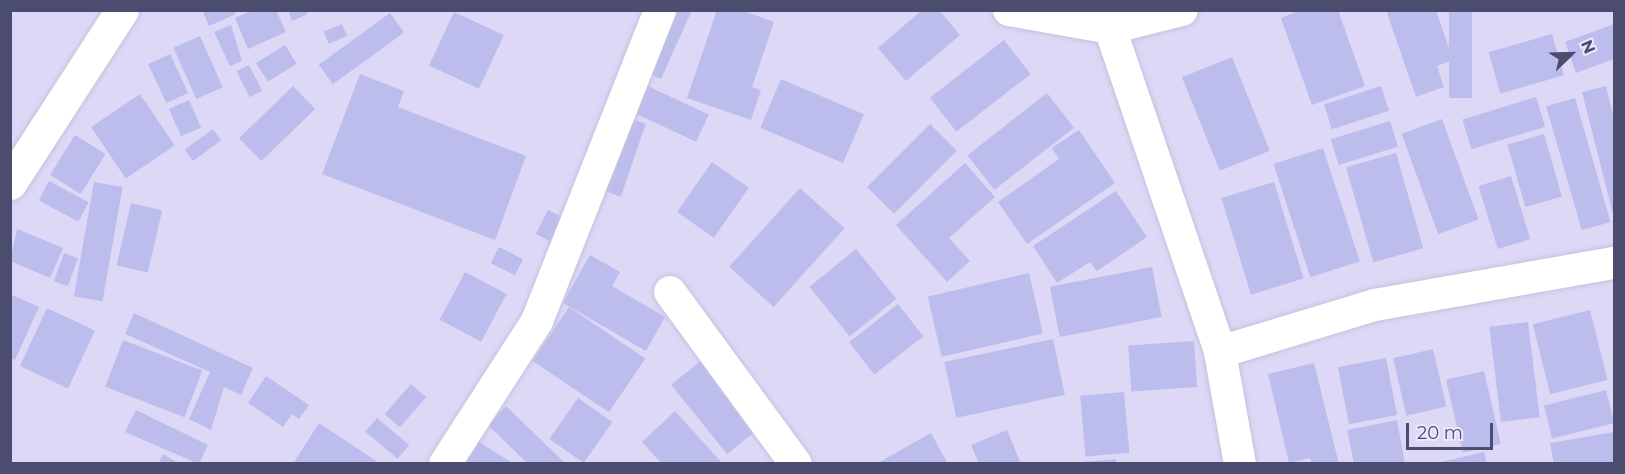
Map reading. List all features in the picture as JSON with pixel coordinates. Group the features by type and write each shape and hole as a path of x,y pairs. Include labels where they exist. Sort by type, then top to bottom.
{"street":[{"path":"10,183 122,10"},
{"path":"445,464 537,321 660,10"},
{"path":"1009,10 1110,19 1182,10"},
{"path":"1110,19 1220,352 1240,464"},
{"path":"1220,352 1375,305 1614,263"},
{"path":"670,292 787,458"}],"shaded area":[{"path":"11,11 1614,11 1614,463 11,463"}],"building":[{"path":"202,10 235,10 236,14 209,26"},
{"path":"254,10 276,10 286,32 248,49 235,18"},
{"path":"288,10 306,10 308,14 292,21"},
{"path":"668,10 692,10 661,79 642,71"},
{"path":"717,10 741,10 774,22 752,87 761,90 751,120 687,98"},
{"path":"922,10 939,10 960,35 906,81 878,48"},
{"path":"1301,10 1338,10 1365,86 1312,105 1281,18"},
{"path":"1386,10 1436,10 1453,60 1437,66 1444,87 1416,97"},
{"path":"1449,10 1472,10 1472,98 1449,98"},
{"path":"454,12 504,35 479,89 429,65"},
{"path":"390,13 404,32 333,84 319,65"},
{"path":"342,24 347,36 329,44 324,32"},
{"path":"1614,24 1614,59 1576,73 1565,42"},
{"path":"231,25 242,61 230,66 214,32"},
{"path":"1552,34 1564,75 1500,94 1489,52"},
{"path":"200,36 223,87 196,99 174,48"},
{"path":"1004,40 1030,74 956,132 930,98"},
{"path":"285,45 297,64 268,82 256,63"},
{"path":"170,54 188,93 166,103 148,64"},
{"path":"1232,57 1270,151 1220,171 1182,77"},
{"path":"249,65 262,91 250,97 237,71"},
{"path":"360,74 404,91 398,107 526,156 495,240 322,174"},
{"path":"781,79 864,114 843,163 760,128"},
{"path":"639,82 709,115 696,142 626,109"},
{"path":"293,86 315,109 261,161 239,138"},
{"path":"1381,86 1389,111 1332,129 1324,105"},
{"path":"1606,86 1614,119 1614,218 1582,92"},
{"path":"1047,93 1074,128 995,190 967,155"},
{"path":"140,94 175,145 126,178 91,127"},
{"path":"1536,97 1545,127 1471,149 1462,120"},
{"path":"1575,98 1611,222 1582,230 1546,106"},
{"path":"189,100 201,127 181,136 169,109"},
{"path":"626,117 646,124 621,197 601,190"},
{"path":"1442,119 1479,220 1438,234 1402,134"},
{"path":"1390,121 1398,147 1339,165 1331,139"},
{"path":"930,124 957,151 894,214 867,187"},
{"path":"213,129 221,140 193,161 185,150"},
{"path":"1079,130 1115,183 1027,244 998,202 1059,159 1052,148"},
{"path":"1544,134 1562,196 1525,207 1507,144"},
{"path":"75,135 106,154 81,194 50,175"},
{"path":"1323,148 1360,261 1310,277 1274,164"},
{"path":"1396,153 1423,248 1373,262 1346,167"},
{"path":"712,162 749,188 714,238 677,212"},
{"path":"965,163 995,197 949,238 970,261 947,282 896,225"},
{"path":"1511,176 1530,239 1498,249 1478,186"},
{"path":"49,181 89,202 78,222 39,200"},
{"path":"94,182 123,187 102,301 74,296"},
{"path":"1274,182 1304,279 1251,295 1221,198"},
{"path":"800,188 845,228 774,307 729,267"},
{"path":"1116,191 1147,237 1097,271 1090,262 1057,283 1033,246"},
{"path":"131,203 162,210 148,273 117,265"},
{"path":"548,210 562,217 550,241 536,234"},
{"path":"17,229 63,248 50,278 10,261"},
{"path":"499,247 523,259 515,275 491,263"},
{"path":"856,249 896,299 850,336 809,287"},
{"path":"64,253 78,258 68,286 54,281"},
{"path":"590,255 620,272 612,286 665,317 646,351 563,303"},
{"path":"1152,267 1162,317 1060,337 1050,287"},
{"path":"465,272 506,294 481,342 440,320"},
{"path":"1029,273 1043,333 942,357 928,296"},
{"path":"10,294 39,307 15,360 10,358"},
{"path":"898,304 923,336 874,374 849,342"},
{"path":"569,307 645,358 609,412 533,361"},
{"path":"47,308 95,330 68,388 20,366"},
{"path":"1590,310 1607,380 1550,394 1533,324"},
{"path":"134,313 253,368 241,395 224,387 211,430 189,419 210,372 125,334"},
{"path":"1528,322 1540,417 1501,422 1489,327"},
{"path":"1053,339 1065,395 956,418 944,362"},
{"path":"123,340 202,370 184,417 105,387"},
{"path":"1194,341 1197,387 1131,391 1128,346"},
{"path":"1433,349 1446,406 1406,416 1393,358"},
{"path":"1386,358 1397,415 1349,424 1338,367"},
{"path":"703,359 759,428 727,454 671,385"},
{"path":"1314,363 1339,464 1312,464 1310,458 1289,463 1268,374"},
{"path":"1484,371 1501,444 1463,453 1446,380"},
{"path":"266,376 309,405 299,419 292,414 283,427 248,403"},
{"path":"411,384 426,397 400,427 385,414"},
{"path":"1606,390 1614,423 1552,438 1544,405"},
{"path":"1124,392 1129,453 1085,457 1080,396"},
{"path":"578,398 612,422 584,463 549,439"},
{"path":"506,406 566,464 528,464 488,425"},
{"path":"136,410 208,445 199,464 125,432"},
{"path":"675,411 723,464 662,464 642,442"},
{"path":"377,418 409,445 398,459 365,432"},
{"path":"1397,420 1405,464 1354,464 1347,430"},
{"path":"319,423 381,464 293,464"},
{"path":"1007,430 1021,464 979,464 971,445"},
{"path":"1614,432 1614,464 1554,464 1550,443"},
{"path":"931,433 948,464 876,464"},
{"path":"479,442 514,464 465,464"},
{"path":"1484,452 1487,464 1437,464 1437,463"},
{"path":"163,454 180,464 158,464"},
{"path":"1116,459 1117,464 1083,464 1083,462"}]}
